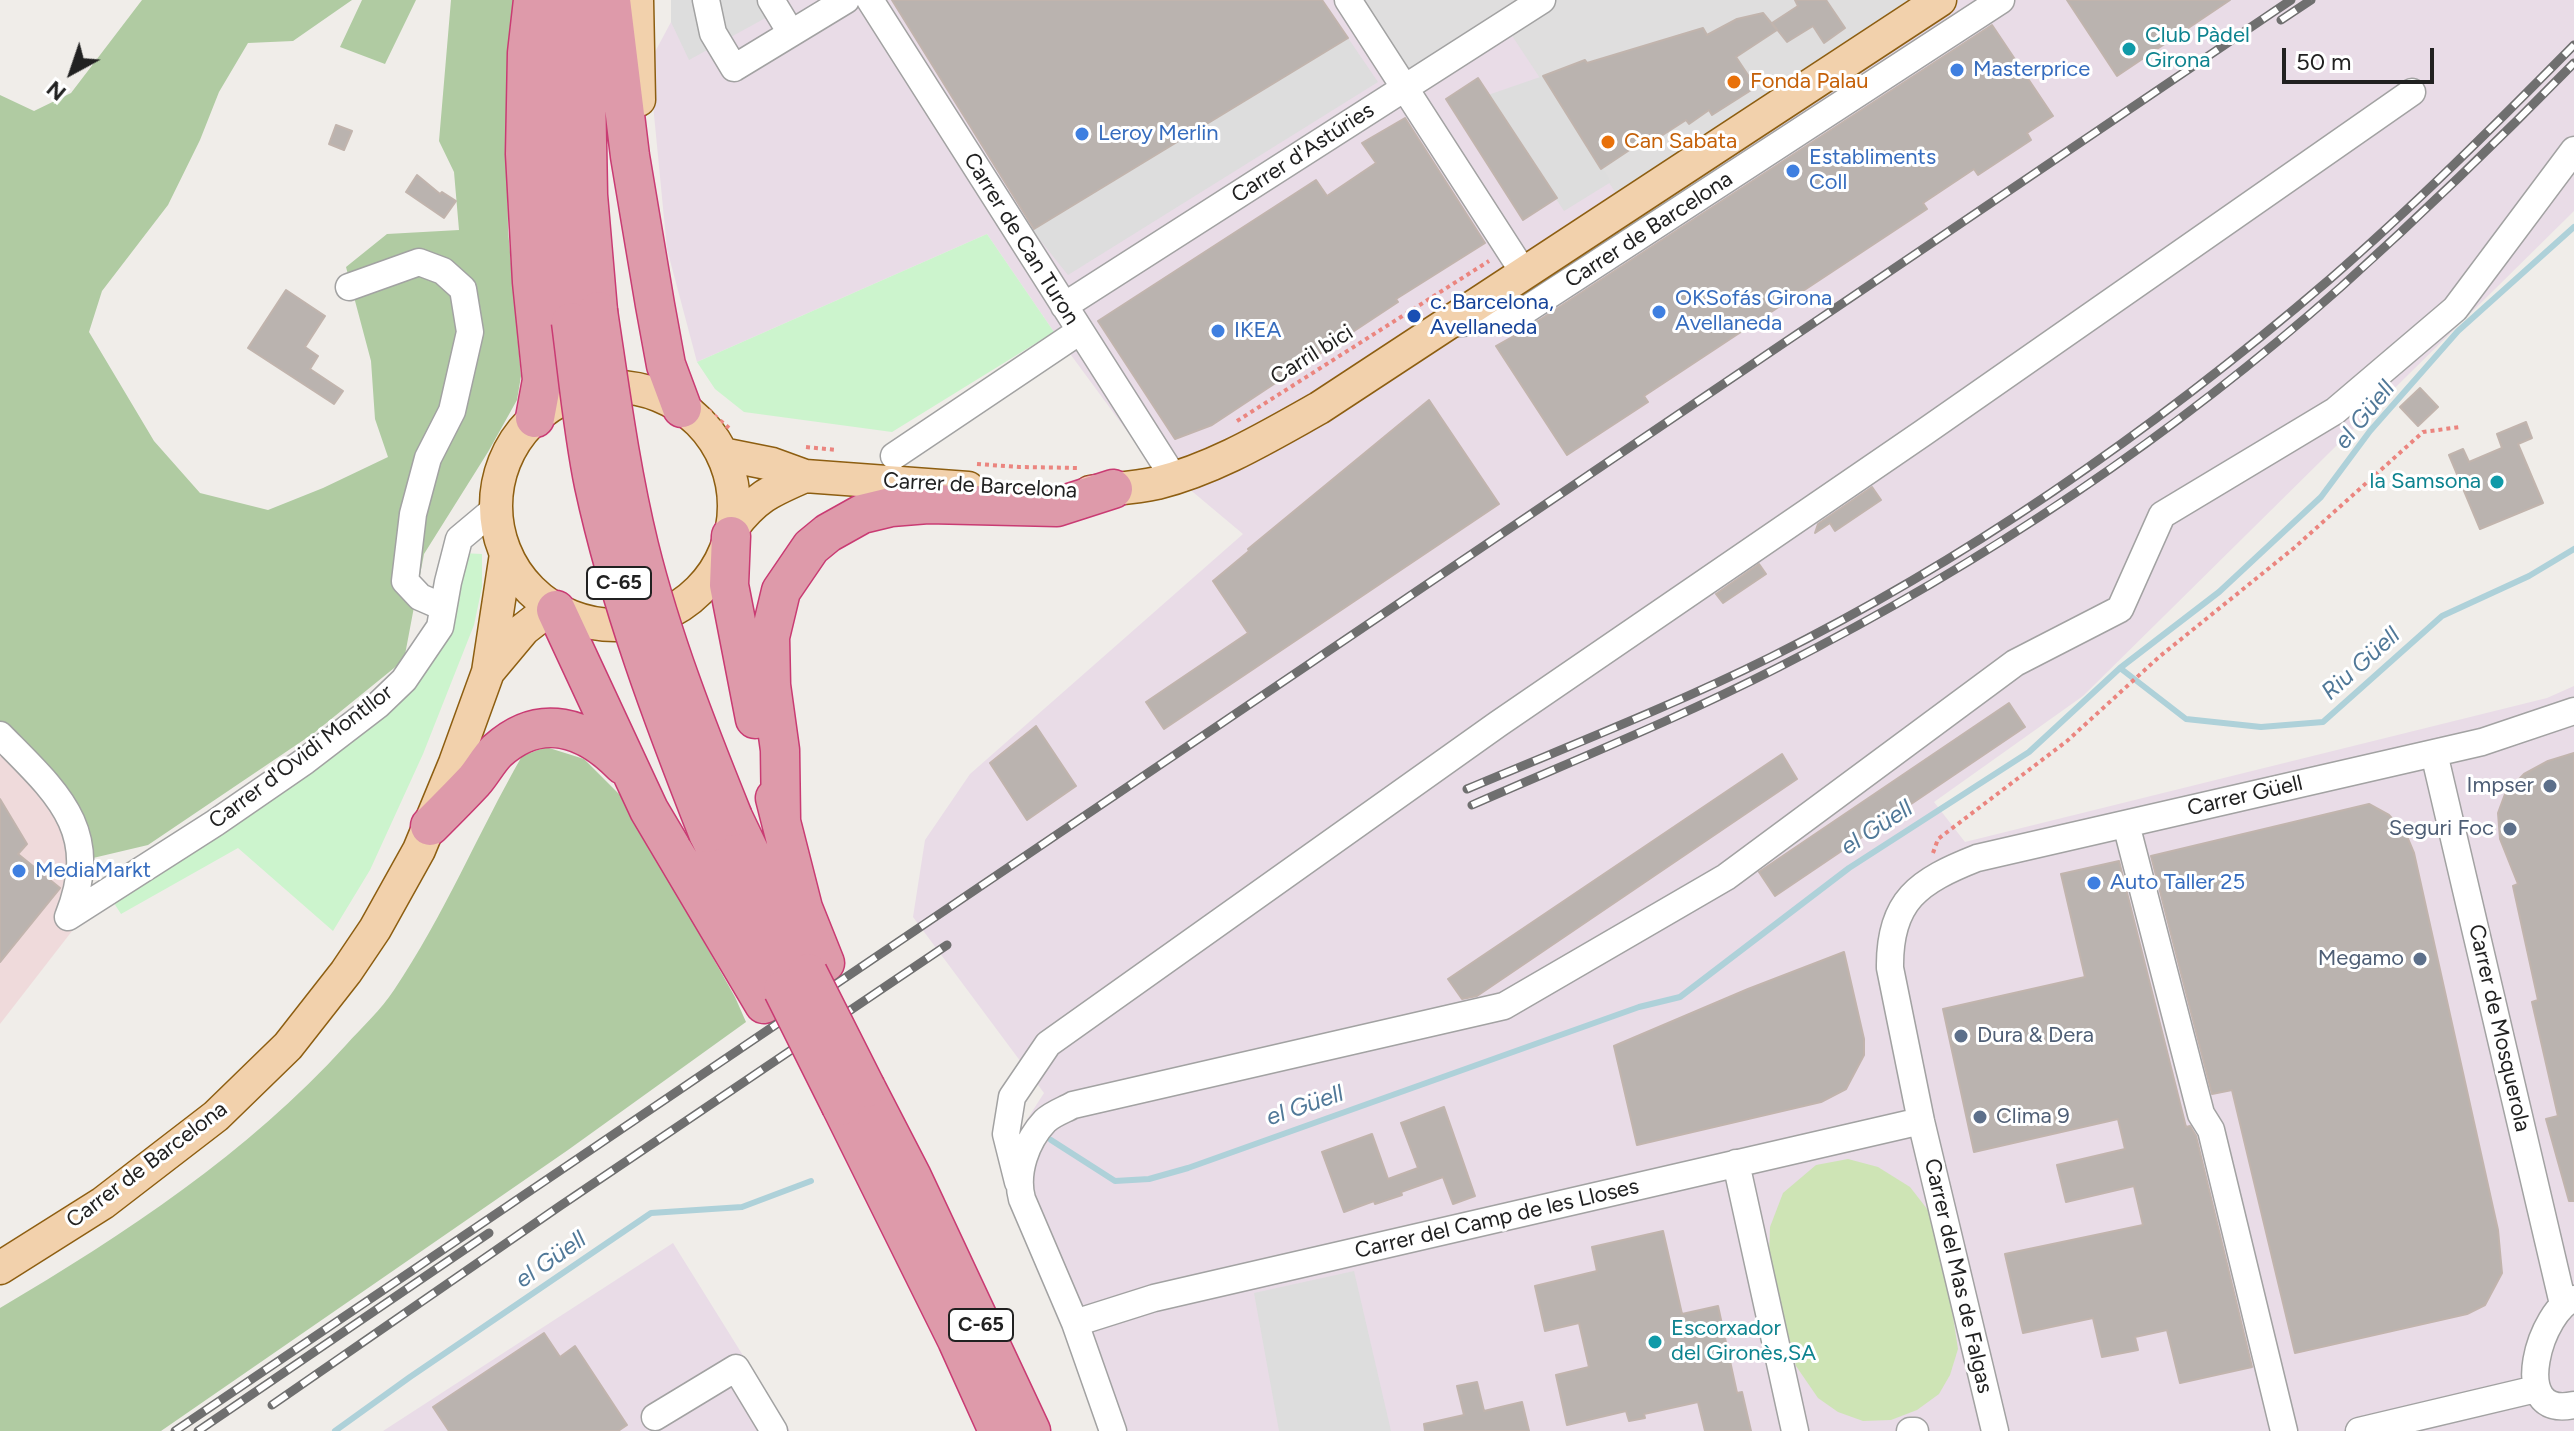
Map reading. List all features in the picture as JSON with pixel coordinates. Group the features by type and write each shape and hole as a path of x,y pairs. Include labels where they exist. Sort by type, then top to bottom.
{"highway":[{"path":"533,0 527,53 525,154 532,282 542,380 535,418"},
{"name":"C-65","path":"564,0 557,88 561,205 584,317 640,548 698,731 720,825 795,982 921,1231 1031,1431"},
{"name":"C-65","path":"584,317 588,180 586,88 592,0"},
{"path":"611,0 634,178 666,365 691,404"},
{"path":"781,820 780,750 771,685 770,637 781,591 811,547 828,533 862,514 891,507 928,504 1057,507 1113,489"},
{"path":"732,531 731,598 756,722 803,908 795,982"},
{"path":"554,609 649,810 795,982 853,1098"},
{"path":"430,826 477,778 496,752 519,735 541,728 570,729 592,738 606,747 631,773"},
{"name":"C-65","path":"921,1231 998,1431"}],"main road":[{"path":"634,178 640,128 637,0"},
{"name":"Carrer de Barcelona","path":"730,444 772,464 802,461 1007,491 1083,492 1142,486 1174,478 1231,457 1319,408 1447,324 1516,261 1940,0"},
{"path":"607,387 650,392 691,404 709,432 730,444 734,495 732,531 720,563 706,584 688,601 642,623 614,626 585,622 554,609 522,581 506,554 498,530 496,508 499,480 516,439 535,418 569,396 607,387"},
{"name":"Carrer de Barcelona","path":"732,531 750,504 802,461"},
{"name":"Carrer de Barcelona","path":"0,1268 103,1203 216,1116 257,1078 308,1022 346,972 375,929 430,826 488,672 506,554"},
{"name":"Carrer de Barcelona","path":"488,672 524,629 554,609"}],"street":[{"path":"706,0 713,33 734,68 791,33 810,9 846,0"},
{"path":"771,0 791,33"},
{"name":"Carrer de Can Turon","path":"870,0 1174,478"},
{"path":"1348,0 1516,261"},
{"name":"Carrer d'Astúries","path":"1064,306 1542,0"},
{"name":"Carrer de Barcelona","path":"1447,324 1512,319 2001,0"},
{"path":"1113,1431 1075,1323 1022,1199 1006,1134 1012,1097 1048,1044 1498,724 2412,92"},
{"path":"1018,1182 1039,1129 1073,1105 1504,1006 1726,877 2015,663 2120,609 2162,515 2335,411 2455,309 2574,150"},
{"path":"349,287 419,262 443,271 463,289 470,332 452,411 428,458 413,514 405,581 420,597 443,607"},
{"path":"894,456 1080,331"},
{"name":"Carrer d'Ovidi Montllor","path":"0,735 50,786 72,821 78,840 80,879 68,917 215,823 305,761 378,705 404,680 440,627 459,539 496,508"},
{"name":"Carrer Güell","path":"1920,886 1940,873 1977,858 2482,742 2574,711"},
{"name":"Carrer de Mosquerola","path":"2434,753 2568,1302"},
{"path":"2126,824 2201,1114 2211,1130 2284,1431"},
{"name":"Carrer del Mas de Falgas","path":"1920,886 1903,907 1894,926 1890,968 1921,1121 1995,1431"},
{"name":"Carrer del Camp de les Lloses","path":"1075,1323 1154,1298 1921,1121"},
{"path":"1736,1163 1795,1431"},
{"path":"2568,1302 2541,1341 2534,1367 2536,1389 2550,1406 2560,1408 2574,1405"},
{"path":"655,1417 736,1368 774,1431"},
{"path":"2359,1431 2536,1389"}],"path":[{"name":"Carril bici","path":"1229,426 1516,261"},
{"path":"691,404 730,444"},
{"path":"1920,886 1938,839 2067,741 2159,657 2294,548 2423,432 2460,427"},
{"path":"802,461 843,451"},
{"path":"975,464 1082,468"}],"shaded area":[{"path":"671,0 1348,0 1403,86 1503,22 1629,213 1947,0 2574,0 2574,211 2083,696 1934,802 1965,842 2547,698 2574,686 2574,1431 1104,1431 1005,1184 1003,1157 1044,1093 913,917 925,840 970,774 1243,534 1138,446 987,234 697,362 667,249 649,63 671,22"},
{"path":"671,0 774,0 780,10 689,60 671,22"},
{"path":"1348,0 1947,0 1629,213 1403,86"},
{"path":"1348,38 1378,82 1068,275 1032,230"},
{"path":"1543,76 1611,182 1564,211 1488,95"},
{"path":"0,723 74,802 79,922 0,1024"},
{"path":"673,1243 790,1431 383,1431"},
{"path":"1354,1271 1391,1431 1279,1431 1254,1293"}],"green space":[{"path":"142,0 352,0 293,41 248,43 219,92 200,140 168,205 102,291 89,332 154,441 200,493 268,510 388,457 375,419 371,361 346,267 387,234 459,230 454,172 439,141 451,0 513,0 507,139 508,230 521,376 517,400 424,554 404,660 314,733 148,845 93,858 0,723 0,95 34,111 71,93"},
{"path":"362,0 416,0 385,64 340,47"},
{"path":"987,234 1054,332 892,432 744,412 715,389 697,362"},
{"path":"461,553 482,554 482,587 474,625 423,754 370,870 333,931 238,848 121,914 112,900 404,688"},
{"path":"546,747 584,759 622,797 735,997 746,1022 568,1150 161,1431 0,1431 0,1308 93,1251 183,1189 268,1121 308,1084 389,997 429,933 522,756"},
{"path":"1848,1159 1878,1167 1910,1187 1931,1214 1951,1304 1958,1349 1950,1375 1939,1394 1917,1410 1891,1420 1863,1421 1838,1412 1818,1398 1796,1366 1769,1257 1770,1227 1783,1193 1816,1165"}],"building":[{"name":"Leroy Merlin","path":"892,0 1322,0 1348,38 1034,229"},
{"path":"1795,0 1826,0 1845,28 1824,43 1813,26 1787,42 1772,23 1798,6"},
{"name":"Club Pàdel Girona","path":"2067,0 2230,0 2117,76"},
{"path":"1763,13 1777,30 1736,57 1756,87 1712,115 1709,110 1689,124 1686,120 1658,138 1655,133 1601,169 1543,76 1585,60 1587,63 1703,28 1707,35 1737,19"},
{"path":"1992,25 2053,116 2027,133 2031,140 1978,175 1974,169 1923,203 1927,209 1644,396 1648,402 1567,455 1496,346"},
{"path":"1478,78 1557,198 1523,220 1446,99"},
{"path":"1405,118 1485,243 1396,299 1398,302 1212,425 1175,439 1098,321 1316,180 1327,196 1376,163 1362,143"},
{"path":"336,125 352,131 344,150 329,144"},
{"path":"417,175 440,194 442,192 456,201 444,218 406,192"},
{"path":"286,290 325,316 305,347 318,356 310,369 343,391 334,404 248,348"},
{"path":"2420,388 2438,407 2418,426 2400,407"},
{"path":"1429,400 1499,504 1164,729 1146,702 1248,633 1213,581"},
{"name":"la Samsona","path":"2526,422 2532,438 2518,444 2543,503 2480,529 2449,455 2463,449 2469,462 2502,448 2497,434"},
{"path":"1872,487 1881,500 1835,531 1830,523 1815,533 1818,524"},
{"path":"1759,564 1766,574 1723,603 1716,594"},
{"path":"2009,703 2025,727 1775,896 1759,872"},
{"path":"1036,726 1076,786 1027,820 990,763"},
{"path":"2574,753 2574,1201 2569,1201 2546,1119 2558,1116 2532,1002 2538,1000 2513,886 2518,884 2500,839 2498,813 2505,794 2524,774 2548,761"},
{"path":"1782,754 1797,779 1477,996 1462,999 1448,979"},
{"name":"MediaMarkt","path":"0,799 27,844 18,854 60,888 0,962"},
{"path":"2369,804 2389,815 2406,834 2414,853 2498,1230 2502,1273 2485,1305 2467,1314 2295,1353 2232,1090 2212,1094 2151,856"},
{"path":"2119,861 2186,1127 2190,1126 2196,1136 2252,1367 2180,1383 2167,1330 2135,1337 2138,1350 2102,1357 2093,1318 2023,1333 2005,1254 2143,1225 2134,1186 2066,1202 2057,1165 2125,1149 2118,1119 1974,1152 1943,1009 2085,977 2061,874"},
{"path":"1844,952 1864,1039 1864,1055 1846,1089 1821,1102 1637,1145 1614,1046"},
{"path":"1444,1107 1475,1196 1453,1204 1443,1177 1401,1192 1402,1195 1344,1212 1322,1152 1372,1134 1388,1179 1418,1168 1401,1123"},
{"name":"Escorxador del Gironès,SA","path":"1663,1231 1682,1314 1718,1306 1737,1393 1742,1392 1751,1431 1705,1431 1698,1402 1644,1414 1645,1418 1629,1421 1626,1411 1567,1425 1556,1375 1589,1367 1579,1323 1545,1331 1535,1286 1597,1271 1592,1247"},
{"path":"544,1333 560,1357 575,1346 627,1425 618,1431 449,1431 433,1407"},
{"path":"1477,1382 1484,1411 1522,1402 1529,1431 1425,1431 1424,1424 1464,1415 1457,1386"}],"waterway":[{"name":"el Güell","path":"1051,1140 1115,1181 1149,1179 1188,1168 1639,1007 1680,997 1849,868 2029,752 2120,668 2219,592 2321,497 2370,431 2458,331 2574,227"},
{"name":"Riu Güell","path":"2120,668 2186,719 2261,727 2323,722 2442,616 2529,576 2574,549"},
{"name":"el Güell","path":"335,1431 651,1213 742,1207 811,1181"}],"railway":[{"path":"175,1431 2291,0"},
{"path":"2281,20 2311,0"},
{"path":"1467,789 1658,709 1771,657 1919,576 2062,485 2199,386 2330,279 2424,194 2574,45"},
{"path":"1472,805 1665,721 1779,667 1928,586 2072,495 2210,395 2341,287 2459,177 2574,63"},
{"path":"272,1405 947,945"},
{"path":"198,1431 489,1233"}],"place":[{"name":"Club Pàdel Girona","path":"2129,49"},
{"name":"Masterprice","path":"1957,70"},
{"name":"Fonda Palau","path":"1734,82"},
{"name":"Leroy Merlin","path":"1082,134"},
{"name":"Can Sabata","path":"1608,142"},
{"name":"Establiments Coll","path":"1793,171"},
{"name":"OKSofás Girona Avellaneda","path":"1659,312"},
{"name":"c. Barcelona, Avellaneda","path":"1414,316"},
{"name":"IKEA","path":"1218,331"},
{"name":"la Samsona","path":"2497,482"},
{"name":"Impser","path":"2550,786"},
{"name":"Seguri Foc","path":"2510,829"},
{"name":"MediaMarkt","path":"19,871"},
{"name":"Auto Taller 25","path":"2094,883"},
{"name":"Megamo","path":"2420,959"},
{"name":"Dura & Dera","path":"1961,1036"},
{"name":"Clima 9","path":"1980,1117"},
{"name":"Escorxador del Gironès,SA","path":"1655,1342"}]}
